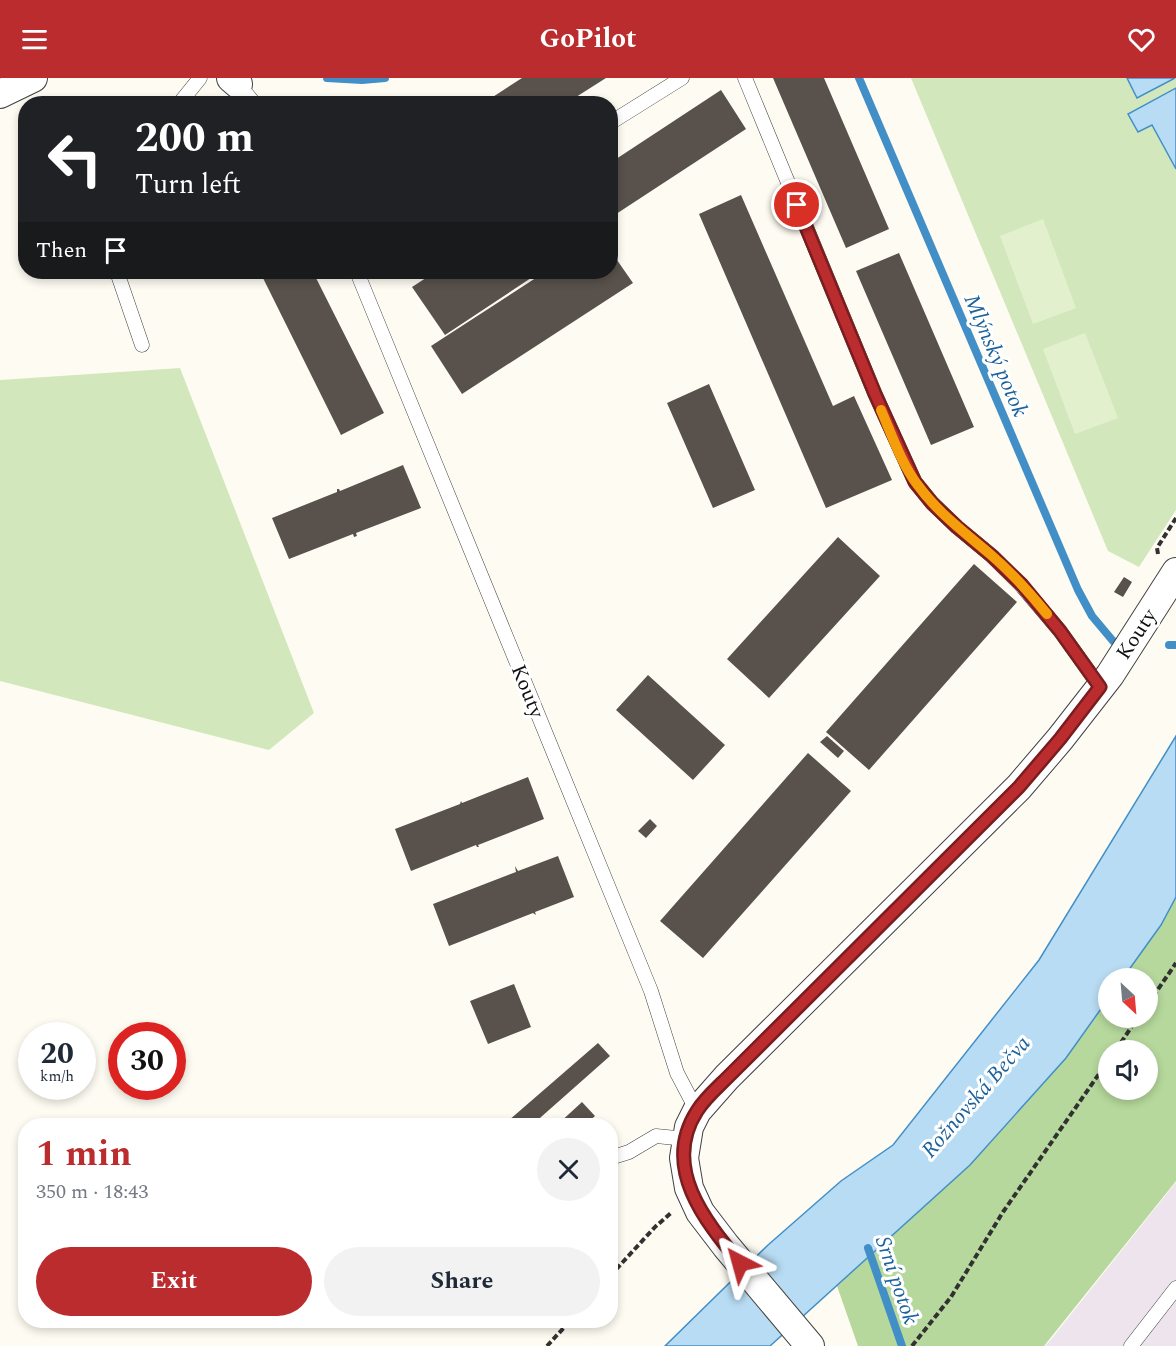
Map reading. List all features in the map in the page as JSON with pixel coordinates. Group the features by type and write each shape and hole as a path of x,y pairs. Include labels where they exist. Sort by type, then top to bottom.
{"street":[{"path":"0,94 33,78"},
{"name":"Kouty","path":"810,1346 726,1246 694,1201 686,1173 686,1139 697,1111 728,1077 1019,787 1100,687 1176,572"}],"lane":[{"path":"185,96 200,78"},
{"path":"618,118 682,78"},
{"path":"745,78 875,394 915,482 932,503 1022,585 1060,631 1100,687"},
{"path":"119,279 142,345"},
{"name":"Kouty","path":"360,279 651,991 682,1086 697,1111"},
{"path":"618,1162 629,1152 656,1136 686,1139"},
{"path":"618,1155 629,1152"},
{"path":"1131,1346 1176,1288"}],"path":[{"path":"1158,989 1176,963"},
{"path":"912,1346 951,1297 1003,1212 1098,1075"},
{"path":"618,1267 664,1218 681,1206 694,1201"},
{"path":"547,1346 564,1328"}],"shaded area":[{"path":"1176,1182 1176,1346 1045,1346 1053,1337"}],"green space":[{"path":"911,78 1176,78 1176,510 1139,567 1108,551"},
{"path":"1043,219 1076,308 1033,324 1000,236"},
{"path":"1085,333 1118,418 1075,434 1043,349"},
{"path":"180,368 314,713 269,750 0,681 0,380"},
{"path":"1176,897 1176,1181 1044,1346 858,1346 837,1286 970,1165 1066,1058 1098,1013 1098,1028 1158,1028 1158,968 1130,968 1161,925"}],"water":[{"path":"1127,78 1175,78 1137,98"},
{"path":"1176,88 1176,169 1152,125 1138,132 1128,114"},
{"name":"Rožnovská Bečva","path":"1176,736 1176,897 1161,925 1130,968 1098,968 1098,1013 1066,1058 970,1165 770,1346 665,1346 768,1245 841,1181 893,1145 1039,960"}],"building":[{"path":"522,78 606,78 578,96 494,96"},
{"path":"773,78 824,78 889,229 846,248"},
{"path":"721,90 746,129 618,213 618,158"},
{"path":"741,195 833,406 854,396 892,480 826,508 699,214"},
{"path":"899,253 974,427 931,445 856,271"},
{"path":"618,261 633,283 462,394 431,346 534,279 618,279"},
{"path":"263,279 317,279 384,413 341,435"},
{"path":"424,279 529,279 445,335 412,287"},
{"path":"709,384 755,490 713,508 667,403"},
{"path":"403,465 421,508 356,533 357,536 354,537 353,534 289,559 272,518 337,492 337,489 340,491"},
{"path":"838,537 880,576 769,698 727,659"},
{"path":"974,564 1017,602 869,770 826,732"},
{"path":"1124,577 1132,582 1123,597 1114,592"},
{"path":"648,675 725,745 693,780 616,710"},
{"path":"827,736 844,751 838,758 820,742"},
{"path":"808,753 851,791 703,958 660,921"},
{"path":"528,777 544,819 478,845 479,847 476,845 411,871 395,829 460,804 461,801 462,803"},
{"path":"650,819 657,826 646,838 638,831"},
{"path":"558,856 574,897 535,912 536,915 533,913 449,946 433,904 516,872 515,866 518,871"},
{"path":"514,984 531,1027 488,1044 470,1001"},
{"path":"598,1043 610,1056 540,1118 511,1118"},
{"path":"582,1102 595,1116 593,1118 565,1118"}],"waterway":[{"name":"Mlýnský potok","path":"327,78 362,80 385,78"},
{"name":"Mlýnský potok","path":"859,78 1078,590 1092,616 1113,641"},
{"name":"Mlýnský potok","path":"1169,645 1176,645"},
{"name":"Srní potok","path":"868,1248 902,1346"}],"slow traffic":[{"path":"881,410 915,482 932,503 992,556 1022,585 1047,614"}],"route":[{"path":"740,1263 700,1212 689,1188 684,1158 689,1127 697,1111 708,1097 1019,787 1100,687 1044,610 1022,585 932,503 915,482 875,394 797,205"}]}
